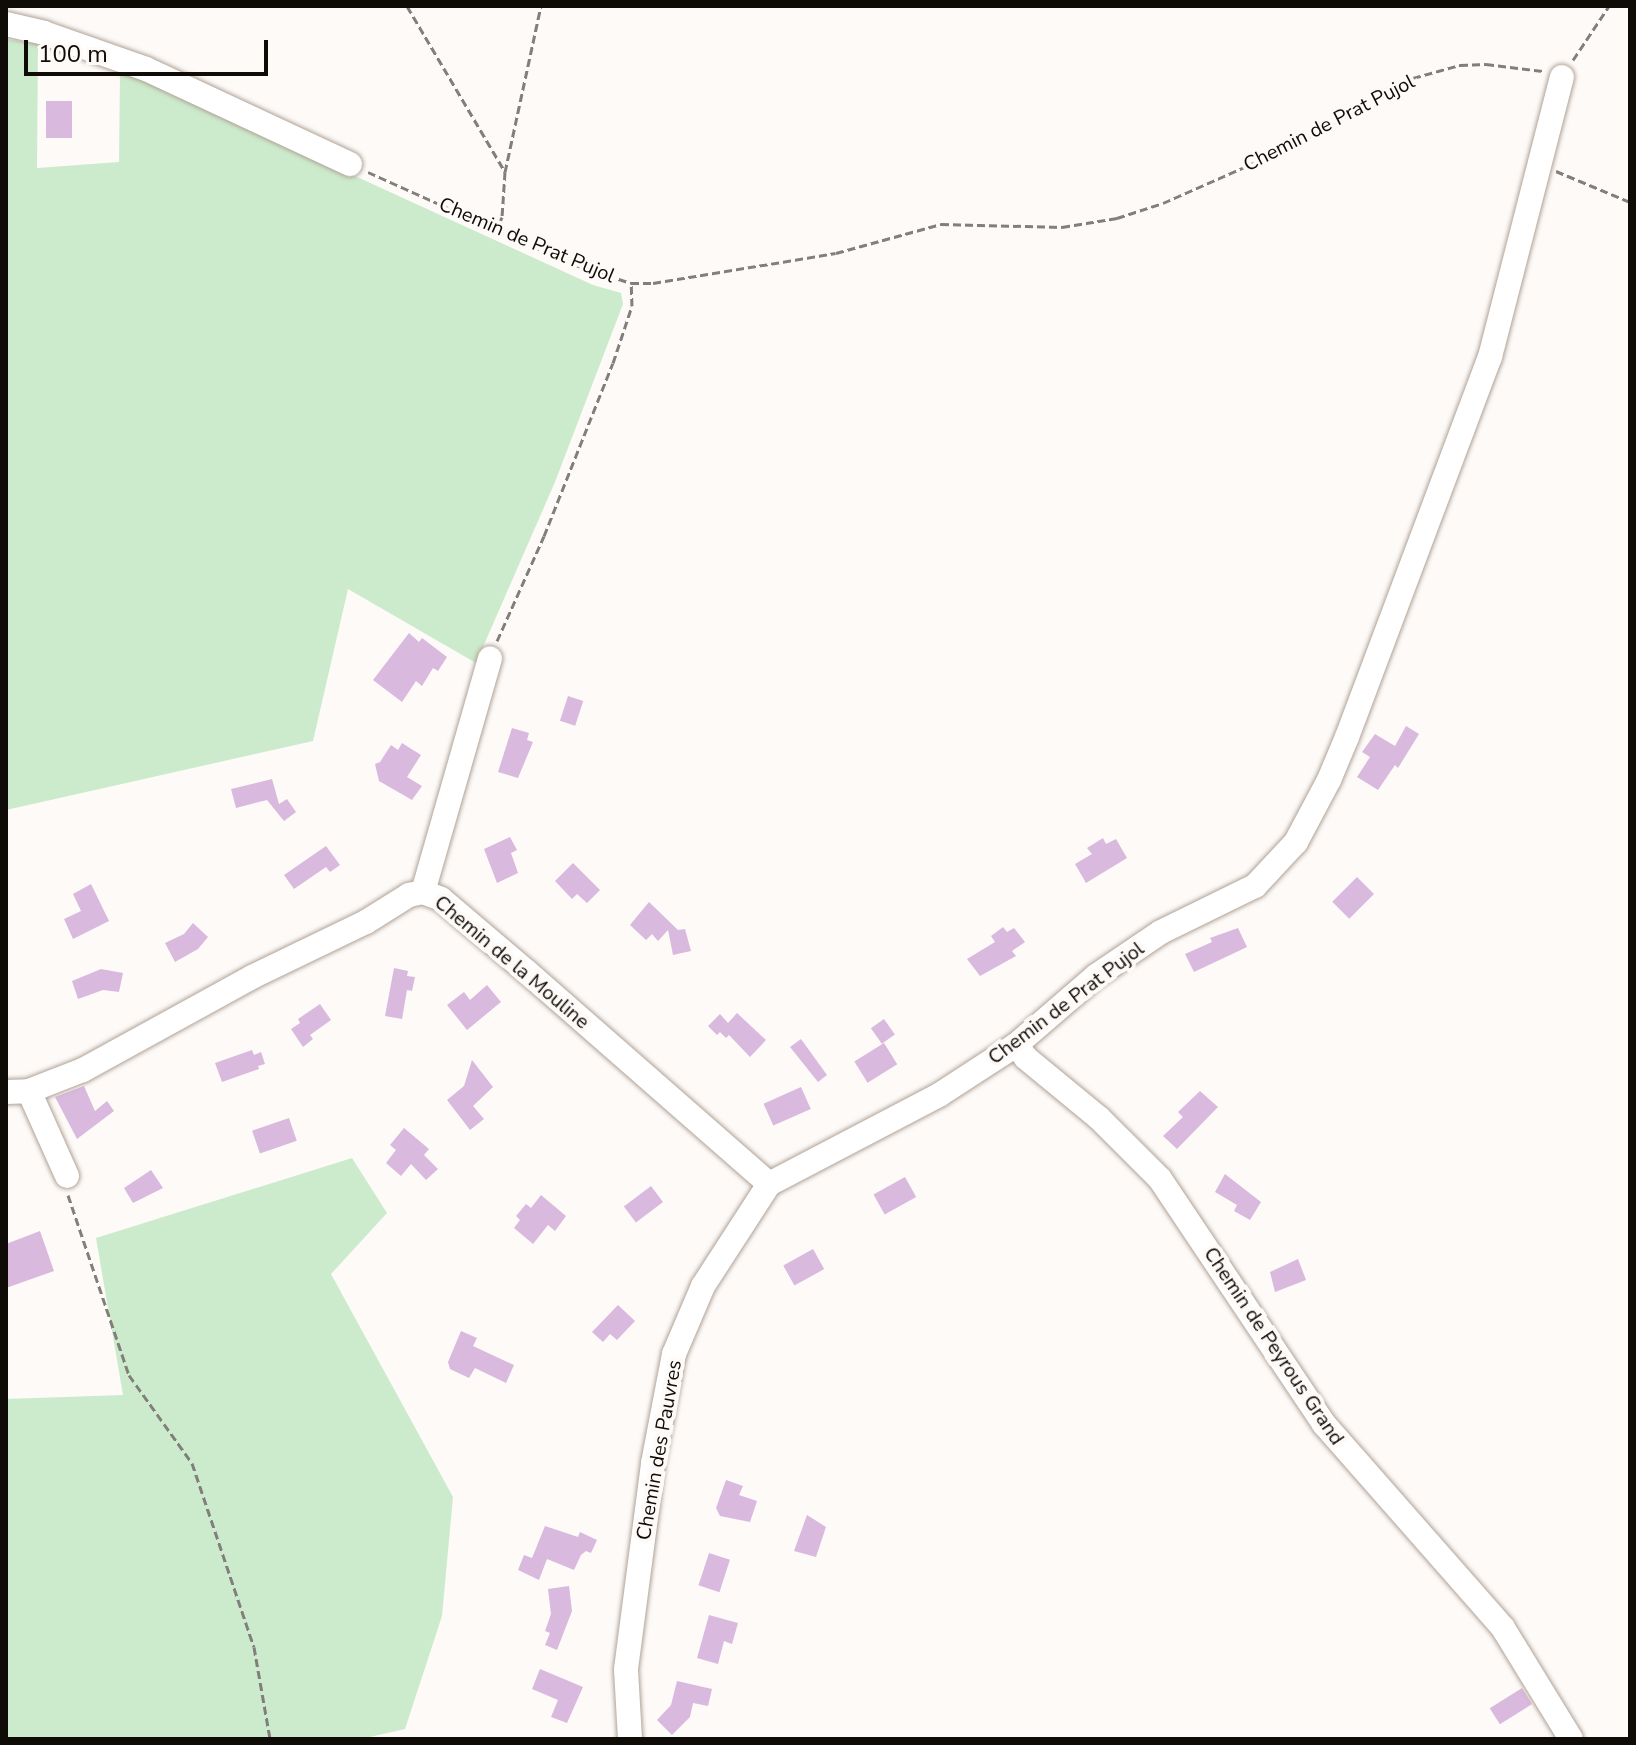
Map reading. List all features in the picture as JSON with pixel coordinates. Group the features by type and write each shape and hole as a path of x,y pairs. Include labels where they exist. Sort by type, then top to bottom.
{"street":[{"path":"6,24 44,33 146,69 350,164"},
{"name":"Chemin de Prat Pujol","path":"769,1184 939,1095 1016,1045 1096,976 1161,932 1255,886 1281,861 1308,823 1347,737 1490,357 1537,164 1562,77"},
{"path":"423,892 490,658"},
{"name":"Chemin de la Mouline","path":"18,1092 83,1070 252,977 366,922 409,895 423,892 441,899 495,944 769,1184"},
{"name":"Chemin de Peyrous Grand","path":"1016,1045 1026,1058 1141,1157 1169,1190 1317,1415 1359,1468 1503,1628 1571,1739"},
{"path":"18,1092 67,1176"},
{"name":"Chemin des Pauvres","path":"630,1739 626,1669 653,1463 674,1354 703,1286 769,1184"}],"path":[{"path":"407,6 505,172"},
{"path":"497,229 502,217 505,172 541,6"},
{"path":"1562,77 1609,6"},
{"name":"Chemin de Prat Pujol","path":"350,164 573,264 631,283 676,280 836,253 941,224 1062,227 1117,218 1163,203 1297,144 1413,78 1436,70 1486,64 1539,70 1562,77"},
{"path":"1537,164 1630,202"},
{"path":"490,658 544,536 613,363 632,306 631,283"},
{"path":"67,1176 65,1185 129,1375 192,1463 254,1647 270,1739"}],"green space":[{"path":"6,39 38,44 37,168 119,162 120,73 156,85 593,285 621,293 623,304 555,482 476,663 348,589 313,741 6,810"},
{"path":"352,1158 387,1213 331,1274 453,1497 442,1616 405,1729 361,1739 6,1739 6,1399 123,1395 96,1238"}],"building":[{"path":"46,101 72,101 72,138 46,138"},
{"path":"409,633 419,642 422,638 447,657 438,671 433,668 422,686 416,681 402,702 373,680"},
{"path":"568,696 583,701 575,726 560,721"},
{"path":"1406,726 1419,734 1398,768 1395,765 1378,790 1357,777 1370,757 1362,752 1375,734 1395,746"},
{"path":"512,728 529,733 527,740 533,742 518,778 498,772"},
{"path":"402,743 421,755 407,777 422,786 412,800 379,781 375,764 380,762 391,745 398,750"},
{"path":"272,779 279,804 287,799 296,812 284,821 267,800 236,808 231,789"},
{"path":"510,837 517,850 511,853 518,873 497,883 484,849"},
{"path":"1103,838 1106,844 1116,839 1127,858 1086,883 1075,864 1092,854 1087,848"},
{"path":"326,846 340,865 330,872 326,867 294,889 284,875"},
{"path":"573,863 600,890 587,903 577,894 572,899 555,881"},
{"path":"1357,877 1374,894 1349,919 1332,902"},
{"path":"91,884 109,921 73,939 64,919 81,911 73,894"},
{"path":"649,902 678,930 685,929 691,951 673,955 668,930 658,941 652,934 646,940 630,925"},
{"path":"193,923 208,937 198,949 175,962 165,943 184,934"},
{"path":"1003,927 1007,932 1014,928 1025,942 1012,951 1016,956 980,976 967,959 995,942 991,936"},
{"path":"1238,928 1247,947 1194,972 1185,954 1212,942 1210,938"},
{"path":"394,968 408,971 407,976 415,977 412,991 407,990 402,1019 385,1016"},
{"path":"101,969 123,973 119,992 103,990 78,999 72,981"},
{"path":"487,985 501,1002 467,1030 447,1005 464,992 470,1000"},
{"path":"320,1004 331,1020 310,1035 313,1039 303,1047 291,1029 300,1023 298,1019"},
{"path":"737,1013 766,1040 750,1057 729,1035 726,1038 720,1032 717,1035 708,1026 720,1014 728,1023"},
{"path":"884,1019 895,1035 882,1044 871,1028"},
{"path":"801,1039 827,1075 818,1082 790,1047"},
{"path":"884,1043 897,1064 868,1083 854,1062"},
{"path":"252,1050 254,1055 261,1052 265,1064 222,1082 215,1063"},
{"path":"472,1060 493,1087 473,1106 484,1119 470,1130 447,1100 464,1086"},
{"path":"84,1086 95,1111 107,1101 114,1111 77,1139 55,1097"},
{"path":"801,1087 811,1109 773,1126 764,1104"},
{"path":"1200,1091 1218,1107 1177,1149 1163,1136 1183,1117 1178,1112"},
{"path":"289,1118 297,1141 260,1153 252,1131"},
{"path":"404,1128 429,1149 424,1155 438,1169 426,1180 411,1164 401,1176 386,1163 396,1150 390,1145"},
{"path":"151,1170 163,1188 133,1203 124,1188"},
{"path":"1225,1174 1261,1202 1250,1220 1234,1211 1237,1205 1215,1192"},
{"path":"905,1177 916,1197 885,1215 874,1194"},
{"path":"651,1186 663,1202 636,1222 624,1206"},
{"path":"541,1195 566,1216 555,1231 548,1225 533,1244 514,1228 520,1220 516,1216 526,1204 531,1208"},
{"path":"40,1231 54,1271 6,1288 6,1244"},
{"path":"813,1249 824,1269 794,1286 783,1265"},
{"path":"1298,1259 1306,1280 1275,1292 1270,1272"},
{"path":"618,1305 635,1321 617,1340 610,1334 603,1342 592,1332"},
{"path":"461,1331 477,1338 473,1346 514,1365 506,1383 475,1368 469,1378 450,1369 448,1362"},
{"path":"726,1480 743,1486 739,1495 757,1501 750,1522 720,1516 716,1508"},
{"path":"807,1515 826,1527 816,1557 794,1551"},
{"path":"545,1526 578,1537 580,1532 597,1540 591,1553 586,1551 581,1555 574,1570 547,1559 539,1580 518,1570 524,1555 532,1558"},
{"path":"709,1553 730,1560 719,1592 698,1585"},
{"path":"569,1586 572,1611 557,1650 545,1645 550,1633 545,1631 551,1614 548,1589"},
{"path":"709,1615 738,1623 732,1644 724,1641 718,1664 697,1658"},
{"path":"540,1669 583,1687 567,1723 551,1717 558,1700 532,1689"},
{"path":"677,1681 712,1689 708,1706 693,1703 690,1717 672,1735 657,1720 671,1705"},
{"path":"1522,1688 1532,1704 1500,1724 1490,1708"}]}
